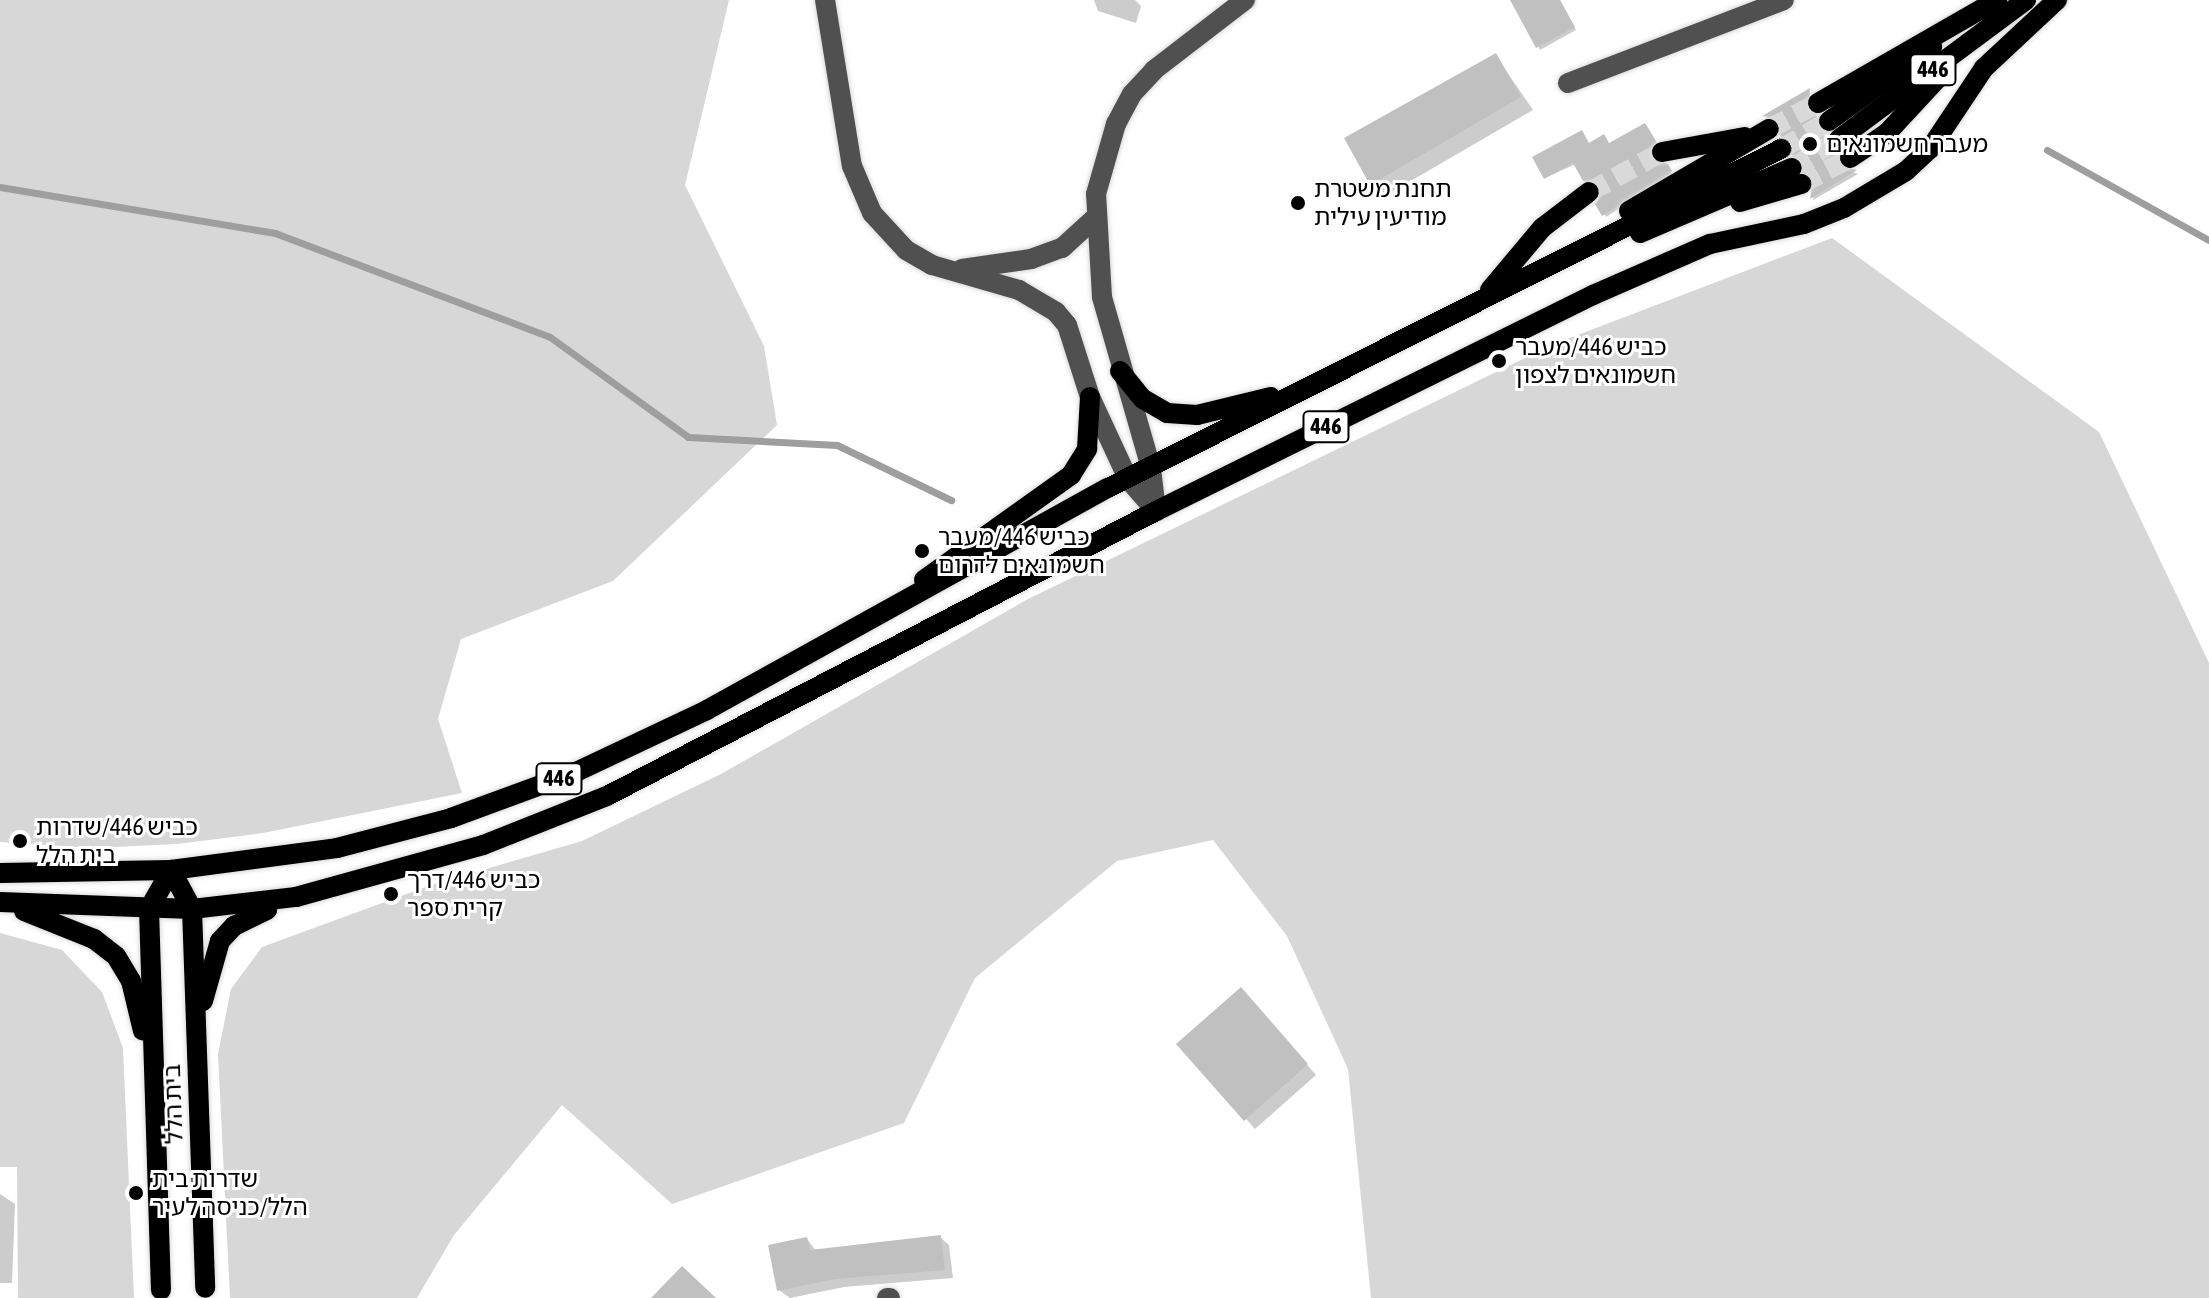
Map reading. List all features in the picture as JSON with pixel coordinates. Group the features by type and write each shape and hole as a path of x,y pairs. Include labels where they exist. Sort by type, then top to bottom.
{"main road":[{"name":"446","path":"1839,139 2026,0"},
{"name":"446","path":"0,902 192,909 296,897 483,845 607,796 1156,511 1649,269 1710,244 1804,224 1855,202 1906,171 1930,149 1984,68 2057,0"},
{"name":"446","path":"1818,103 1989,5"},
{"name":"446","path":"1829,121 1989,5"},
{"name":"446","path":"1850,158 1887,133 1966,46"},
{"name":"446","path":"1456,311 1761,132 1662,152"},
{"name":"446","path":"0,873 171,870 337,848 503,800 650,738 858,629 1128,479 1781,149"},
{"name":"446","path":"1456,311 1694,212 1796,176"},
{"name":"446","path":"1488,292 1542,228 1589,192"},
{"path":"1120,371 1143,399 1167,413 1197,415 1306,388"},
{"path":"858,629 1071,475 1092,428 1090,397"},
{"path":"171,870 192,909"},
{"path":"149,909 171,870"},
{"path":"197,1036 220,941 249,917 296,897"},
{"path":"0,902 68,926 116,956 140,1010 155,1114"},
{"name":"בית הלל","path":"149,909 162,1294"},
{"name":"בית הלל","path":"192,909 205,1293"}],"street":[{"path":"825,0 858,188 886,232 906,250 946,270 1019,290 1056,312 1067,325 1090,397 1128,479 1156,511"},
{"path":"1156,511 1151,468 1120,371 1102,297 1095,218 1104,161 1132,94 1154,70 1245,0"},
{"path":"1568,83 1784,0"},
{"path":"946,270 1031,259 1076,240 1095,218"}],"shaded area":[{"path":"0,0 729,0 685,185 764,346 777,425 613,581 461,639 438,719 462,793 263,833 177,844 94,848 0,842"},
{"path":"1832,238 2099,432 2209,663 2209,1298 1371,1298 1348,1069 1287,936 1213,840 1117,861 975,978 904,1123 672,1204 562,1105 454,1235 417,1298 230,1298 218,1054 231,989 262,947 434,884 582,841 721,774 1028,599 1554,344"},
{"path":"0,933 62,950 102,992 123,1048 134,1298 18,1298 17,1167 0,1167"}],"building":[{"path":"1510,0 1560,0 1575,27 1536,48"},
{"path":"1496,53 1521,97 1370,185 1344,138"},
{"name":"מעבר חשמונאים","path":"1810,88 1807,110 1817,116 1828,146 1839,152 1840,166 1857,170 1810,199 1813,180 1800,158 1792,155 1792,142 1780,136 1776,118 1762,116"},
{"path":"1645,123 1656,141 1650,148 1652,160 1668,164 1672,171 1602,216 1595,204 1601,196 1599,184 1583,181 1573,163 1544,179 1532,157 1582,130 1589,143 1604,134 1609,143"},
{"path":"1241,987 1308,1064 1244,1121 1176,1044"},
{"path":"941,1235 945,1270 835,1279 777,1291 768,1245 807,1237 810,1250"},
{"path":"682,1266 716,1298 651,1298"}],"waterway":[{"path":"2047,150 2209,240"},
{"path":"0,187 275,233 550,337 688,437 837,445 951,500"}],"tunnel":[{"path":"1769,129 1818,103"},
{"path":"1781,149 1829,121"},
{"path":"1792,168 1839,139"},
{"path":"1589,192 1662,152"},
{"path":"1801,184 1850,158"}],"place":[{"name":"מעבר חשמונאים","path":"1810,144"},
{"name":"תחנת משטרת מודיעין עילית","path":"1298,203"},
{"name":"כביש 446/מעבר חשמונאים לצפון","path":"1499,361"},
{"name":"כביש 446/מעבר חשמונאים לדרום","path":"922,551"},
{"name":"כביש 446/שדרות בית הלל","path":"20,841"},
{"name":"כביש 446/דרך קרית ספר","path":"391,894"},
{"name":"שדרות בית הלל/כניסה לעיר","path":"136,1193"}]}
